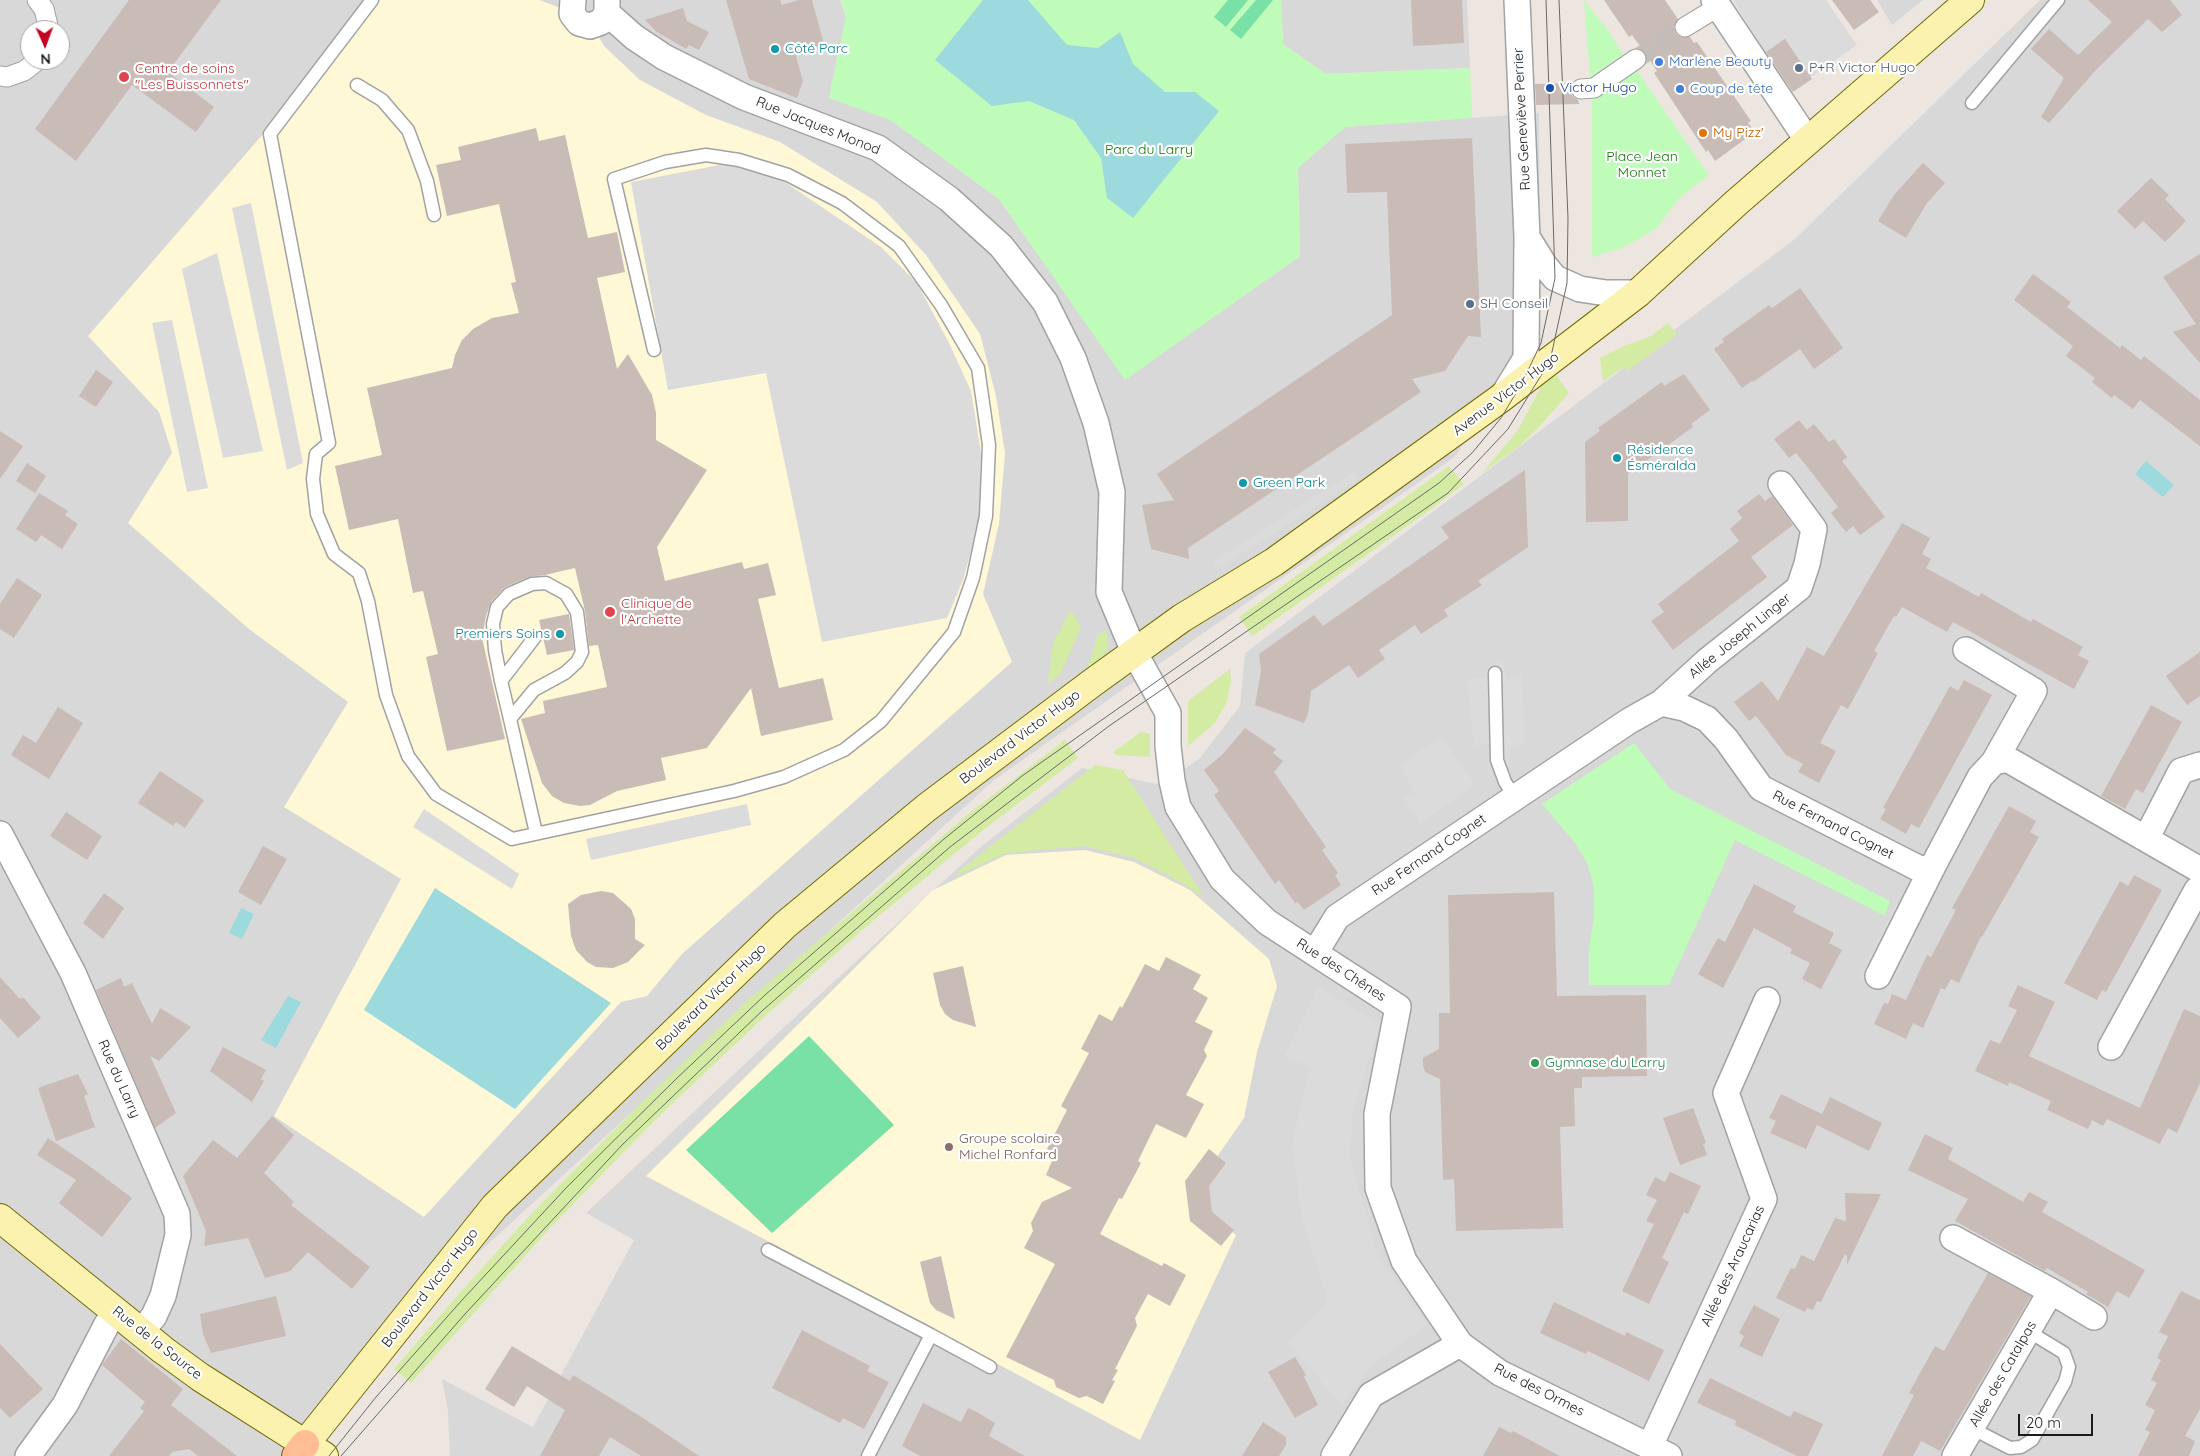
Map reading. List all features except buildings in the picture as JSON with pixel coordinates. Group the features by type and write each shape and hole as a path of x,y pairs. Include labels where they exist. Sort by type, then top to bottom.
{"main road":[{"path":"1808,141 1970,0"},
{"name":"Avenue Victor Hugo","path":"1182,618 1274,562 1501,398 1638,293 1736,203 1808,141"},
{"name":"Boulevard Victor Hugo","path":"308,1452 495,1206 778,932 926,808 1182,618"},
{"name":"Rue de la Source","path":"0,1218 117,1313 200,1377 308,1452"}],"street":[{"path":"37,0 44,9 48,20"},
{"path":"573,0 572,14 579,23 590,26 601,22 607,6"},
{"name":"Rue Geneviève Perrier","path":"1501,398 1526,358 1527,237 1517,0"},
{"name":"Rue Jacques Monod","path":"607,6 634,37 664,57 744,96 878,148 949,200 1001,246 1045,302 1073,358 1096,423 1112,492 1109,592 1134,652"},
{"path":"1685,27 1711,7 1808,141"},
{"path":"1581,90 1594,88 1636,59"},
{"path":"0,76 7,77 25,70"},
{"name":"Rue Geneviève Perrier","path":"1527,237 1555,278 1580,289 1606,293 1638,293"},
{"name":"Allée Joseph Linger","path":"1662,703 1707,661 1799,588 1807,564 1814,528 1781,484"},
{"path":"1878,976 1980,777 1994,762 2034,691 1966,650"},
{"name":"Rue des Chênes","path":"1134,652 1168,713 1168,746 1172,781 1178,807 1222,879 1267,922 1398,1006 1377,1114 1378,1188 1404,1261 1460,1344"},
{"name":"Rue Fernand Cognet","path":"1315,953 1337,917 1628,721 1662,703 1684,708 1706,719 1726,739 1761,788 1922,870 1933,866"},
{"path":"1994,762 2007,759 2146,839 2199,884 2111,1047"},
{"path":"2146,839 2181,771 2200,765"},
{"name":"Rue du Larry","path":"0,834 73,973 177,1214 178,1235 163,1296 154,1316 141,1332"},
{"name":"Allée des Araucarias","path":"1659,1451 1764,1199 1726,1093 1767,1000"},
{"path":"1953,1238 2094,1317"},
{"name":"Allée des Catalpas","path":"1955,1456 2051,1292"},
{"path":"28,1456 65,1405 107,1324 117,1313"},
{"path":"1334,1456 1371,1395 1460,1344"},
{"name":"Rue des Ormes","path":"1460,1344 1500,1373 1659,1451"}],"lane":[{"path":"372,0 270,134 329,443 316,454 314,479 317,514 334,554 359,573 368,601 386,695 408,756 436,794 512,839 734,792 784,777 844,750 881,722 954,632 973,578 986,516 989,445 978,368 941,305 899,246 842,203 788,175 739,160 706,155 665,162 614,179 654,350"},
{"path":"1972,103 2058,0"},
{"path":"357,85 382,100 408,130 427,181 434,214"},
{"path":"510,719 534,690 564,673 577,662 582,652 577,612 566,594 546,583 532,584 508,594 497,607 493,624 495,650 501,681 536,833"},
{"path":"501,681 535,637"},
{"path":"1495,673 1497,760 1505,782 1515,797"},
{"path":"768,1250 990,1367"},
{"path":"1971,1428 2010,1448 2021,1447 2032,1440 2065,1382 2069,1368 2064,1353 2028,1331"},
{"path":"868,1456 931,1335"}],"shaded area":[{"path":"0,0 840,0 846,17 829,98 890,119 999,199 1126,379 1300,256 1298,168 1345,127 1539,113 1540,312 1456,456 994,780 473,1258 326,1434 311,1456 0,1456"},
{"name":"Clinique de l'Archette","path":"379,0 539,0 588,18 604,46 640,80 706,115 780,142 877,202 926,255 980,334 996,396 1005,453 999,524 983,594 1012,662 682,954 647,996 621,1002 424,1217 274,1116 401,879 284,807 348,702 249,629 128,523 172,453 159,412 88,336"},
{"path":"1281,0 1467,0 1470,68 1326,74 1283,44"},
{"name":"P+R Victor Hugo","path":"1733,0 1826,0 1857,45 1789,92"},
{"path":"1877,0 1923,0 1892,25"},
{"path":"2040,0 2200,0 2200,1456 450,1456 448,1411 442,1379 533,1427 634,1240 586,1213 768,1042 983,845 1082,768 1161,785 1199,759 1240,706 1245,653 1795,239"},
{"path":"730,163 770,172 881,247 917,283 949,343 971,391 981,453 979,522 963,580 947,618 822,642 766,373 668,390 631,182"},
{"path":"251,203 303,463 287,470 232,208"},
{"path":"217,253 263,451 223,458 182,269"},
{"path":"172,320 208,488 187,492 152,323"},
{"path":"1354,472 1358,480 1218,569 1212,562"},
{"path":"1503,660 1507,679 1522,675 1525,745 1509,745 1510,764 1490,776 1489,744 1474,746 1467,679 1486,678 1485,669"},
{"path":"1442,737 1475,785 1421,823 1402,796 1414,793 1400,764"},
{"path":"747,804 751,825 591,860 586,839"},
{"path":"424,809 519,874 512,889 413,827"},
{"name":"Groupe scolaire Michel Ronfard","path":"1085,850 1134,862 1190,890 1269,959 1277,986 1257,1052 1244,1118 1198,1184 1206,1212 1236,1235 1140,1440 646,1176 933,890 1006,855"},
{"path":"1895,904 1918,916 1917,936 1890,992 1859,980"},
{"path":"1318,987 1380,1024 1353,1112 1350,1157 1377,1253 1427,1325 1371,1366 1342,1405 1287,1342 1328,1301 1302,1219 1292,1144 1310,1067 1284,1057"}],"green space":[{"name":"Parc du Larry","path":"841,0 1281,0 1283,44 1326,74 1470,68 1472,118 1345,127 1298,168 1300,256 1125,380 999,199 890,120 829,98 846,17"},
{"path":"1228,0 1248,0 1226,27 1214,17"},
{"path":"1256,0 1273,0 1241,39 1230,30"},
{"path":"1584,0 1610,33 1623,55 1590,77"},
{"name":"Place Jean Monnet","path":"1635,68 1709,175 1680,197 1656,229 1622,248 1592,257 1592,97"},
{"path":"1668,323 1677,335 1627,371 1624,367 1603,381 1600,358 1624,346 1651,336"},
{"path":"1556,375 1569,393 1518,447 1482,473 1518,430 1543,383"},
{"path":"1449,466 1464,484 1252,636 1239,617"},
{"path":"1071,610 1081,627 1061,673 1048,684 1053,643"},
{"path":"1106,631 1108,639 1107,651 1097,664 1090,669 1088,666 1098,635"},
{"path":"1230,669 1231,682 1226,704 1215,723 1188,746 1188,701"},
{"path":"1141,732 1150,734 1150,757 1117,755 1113,752"},
{"path":"1065,740 1078,758 987,827 875,919 765,1016 654,1121 550,1228 411,1383 394,1369 532,1213 639,1105 747,1001 972,811"},
{"path":"1634,743 1670,789 1890,901 1885,916 1735,840 1669,985 1589,985 1589,950 1594,915 1594,888 1588,865 1575,843 1542,804"},
{"path":"1095,765 1123,770 1202,894 1200,895 1184,884 1134,858 1084,846 1006,853 958,875 955,874"},
{"path":"809,1036 894,1125 772,1233 686,1150"}],"water":[{"path":"983,0 1028,0 1067,45 1098,48 1120,32 1133,64 1165,92 1195,92 1219,111 1133,218 1107,198 1101,158 1074,120 1029,101 992,106 935,60"},
{"path":"2146,461 2174,485 2163,497 2135,474"},
{"path":"435,888 611,1003 515,1109 364,1010"},
{"path":"241,908 254,914 242,939 229,933"},
{"path":"288,996 301,1002 276,1048 261,1040"}],"tunnel":[{"path":"1636,59 1685,27"}],"tram line":[{"path":"329,1456 376,1397 463,1299 567,1187 676,1079 765,995 944,839 1022,776 1439,483 1472,453 1501,418 1522,383 1541,343 1555,278 1546,0"},
{"path":"341,1456 465,1314 622,1145 763,1010 950,847 1109,726 1448,493 1508,429 1550,361 1567,283 1568,218 1559,0"}],"place":[{"name":"Côté Parc","path":"775,49"},
{"name":"Marlène Beauty","path":"1659,62"},
{"name":"P+R Victor Hugo","path":"1799,68"},
{"name":"Centre de soins \"Les Buissonnets\"","path":"124,77"},
{"name":"Victor Hugo","path":"1550,88"},
{"name":"Coup de tête","path":"1680,89"},
{"name":"My Pizz'","path":"1703,133"},
{"name":"SH Conseil","path":"1470,304"},
{"name":"Résidence Ésméralda","path":"1617,458"},
{"name":"Green Park","path":"1243,483"},
{"name":"Clinique de l'Archette","path":"610,612"},
{"name":"Premiers Soins","path":"560,634"},
{"name":"Gymnase du Larry","path":"1535,1063"},
{"name":"Groupe scolaire Michel Ronfard","path":"949,1147"}]}
